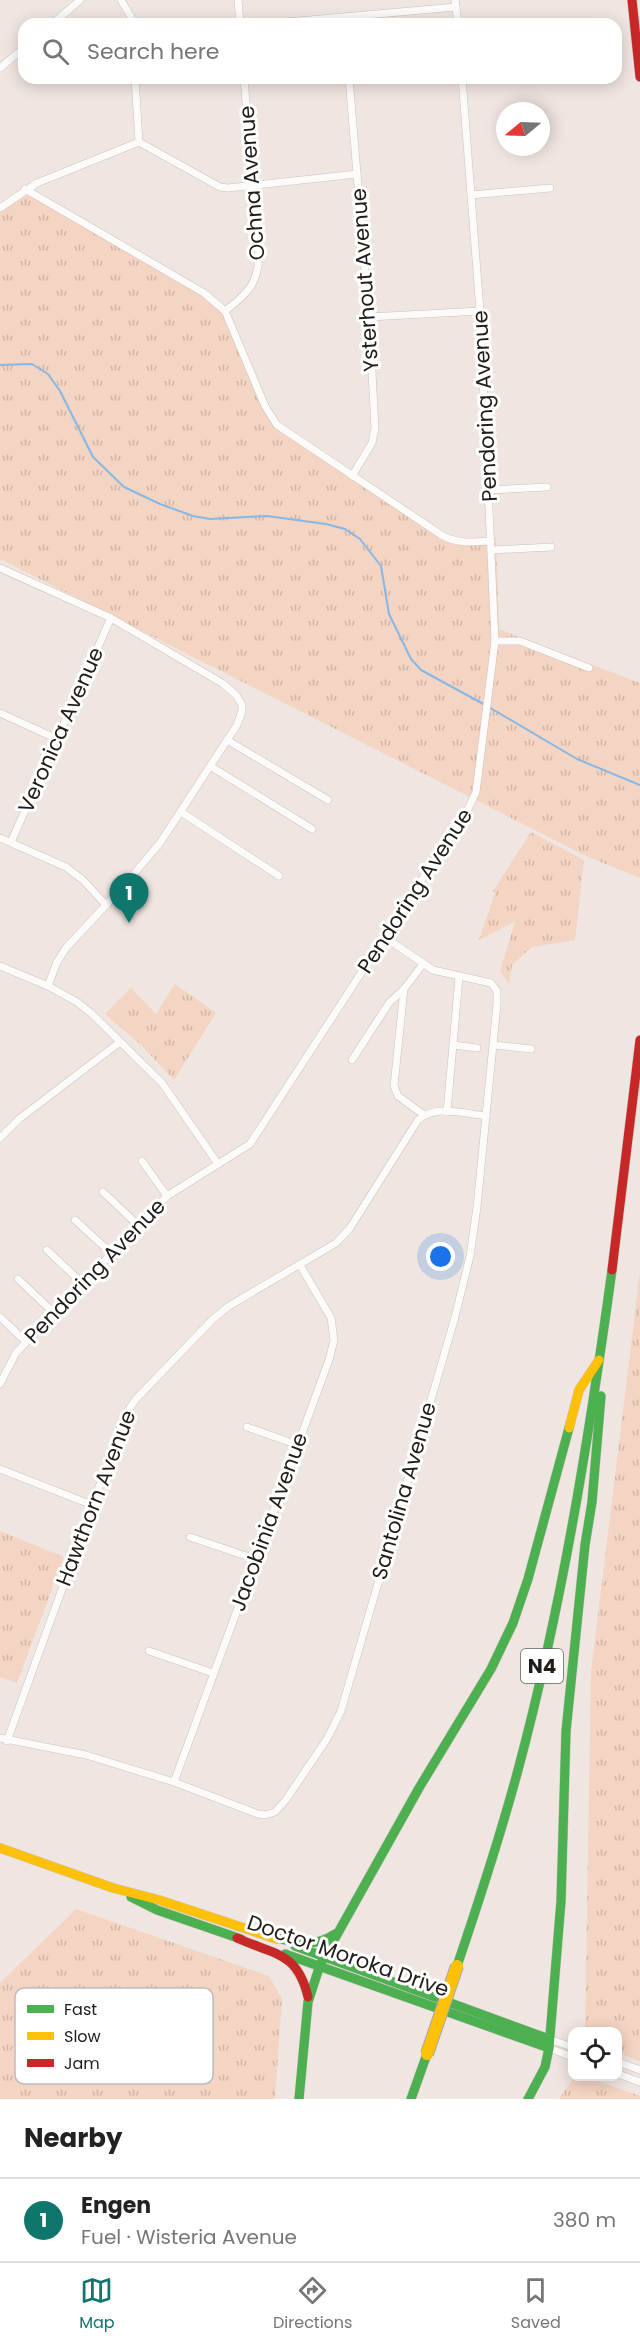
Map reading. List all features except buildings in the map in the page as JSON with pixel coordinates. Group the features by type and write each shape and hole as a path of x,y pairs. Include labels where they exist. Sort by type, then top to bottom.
{"main road":[{"path":"632,0 640,77"},
{"name":"N4","path":"411,2099 494,1856 531,1715 578,1494 600,1359 640,1040"},
{"path":"308,2002 322,1961 419,1788 491,1669 508,1632 528,1579 579,1390 600,1359"},
{"path":"528,2099 545,2067 549,2043 561,1901 566,1731 596,1460 602,1383 600,1359"},
{"name":"Doctor Moroka Drive","path":"0,1848 112,1888 159,1900 271,1937 322,1961"},
{"name":"Doctor Moroka Drive","path":"112,1888 157,1910 237,1938 322,1961 549,2043"},
{"path":"271,1937 309,1946 327,1941 338,1932"},
{"path":"237,1938 295,1963 302,1971 306,1981 308,2002 299,2099"}],"street":[{"path":"59,18 80,0"},
{"path":"121,0 131,18"},
{"path":"238,0 240,18"},
{"path":"364,18 456,3 457,18"},
{"path":"0,68 18,53"},
{"path":"135,84 139,142"},
{"name":"Ochna Avenue","path":"225,311 248,291 258,273 245,84"},
{"name":"Ysterhout Avenue","path":"350,84 369,317 374,437 352,476"},
{"name":"Pendoring Avenue","path":"0,1384 10,1360 167,1196 250,1144 386,938 469,807 476,792 495,641 480,311 462,84"},
{"path":"139,142 220,187 357,174"},
{"path":"0,208 26,189 58,173 139,142"},
{"path":"471,195 550,188"},
{"path":"26,189 204,292 225,311 271,418 277,425 448,538 465,543 491,541"},
{"path":"369,317 480,311"},
{"path":"489,490 547,487"},
{"path":"491,550 551,547"},
{"path":"0,568 111,618 222,683 236,695 242,705 239,721 181,812 145,862 66,948 57,962 48,986"},
{"name":"Veronica Avenue","path":"10,842 111,618"},
{"path":"495,641 509,639 519,641 589,668"},
{"path":"0,714 57,739"},
{"path":"227,740 328,801"},
{"path":"210,766 312,829"},
{"path":"181,812 279,876"},
{"path":"0,838 66,867 83,880 106,905"},
{"name":"Santolina Avenue","path":"3,1740 86,1755 174,1782 244,1811 265,1815 275,1812 285,1801 334,1725 455,1317 470,1257 498,996 494,986 479,979 459,977 433,970 386,938"},
{"path":"352,1060 389,1003 404,989 423,964"},
{"path":"0,966 48,986 77,1002 162,1083 218,1164"},
{"path":"447,1112 459,977"},
{"path":"404,989 394,1086 398,1096 424,1115 431,1111 486,1116"},
{"path":"0,1138 3,1129 120,1042"},
{"path":"494,1044 531,1049"},
{"path":"453,1045 477,1048"},
{"name":"Hawthorn Avenue","path":"3,1740 125,1415 136,1399 213,1318 229,1306 336,1244 344,1236 418,1120 424,1115"},
{"path":"142,1161 167,1196"},
{"path":"103,1192 138,1225"},
{"path":"75,1220 111,1253"},
{"path":"47,1250 82,1283"},
{"name":"Jacobinia Avenue","path":"174,1782 298,1445 334,1340 331,1318 300,1265"},
{"path":"18,1279 54,1313"},
{"path":"0,1317 26,1342"},
{"path":"247,1427 298,1445"},
{"path":"0,1468 92,1505"},
{"path":"190,1537 255,1559"},
{"path":"149,1651 213,1673"},
{"name":"Doctor Moroka Drive","path":"549,2043 568,2046"},
{"name":"Doctor Moroka Drive","path":"549,2043 568,2054"},
{"path":"622,2063 640,2070"},
{"path":"622,2075 640,2082"}],"green space":[{"path":"20,191 226,307 273,421 452,539 496,538 499,629 640,683 640,878 588,857 0,559 0,209"},
{"path":"531,832 584,860 575,940 532,947 512,965 509,984 500,971 515,922 479,940 495,893 493,891"},
{"path":"175,984 216,1013 174,1080 141,1045 105,1014 131,988 156,1014"},
{"path":"640,1272 640,2061 622,2054 622,2027 585,2027 591,1672"},
{"path":"0,1531 64,1557 17,1683 0,1677"},
{"path":"76,1909 269,1976 282,1999 275,2099 0,2099 0,1983"},
{"path":"572,2081 597,2081 640,2096 640,2099 559,2099"}],"waterway":[{"path":"0,365 32,364 48,374 60,391 93,457 124,487 193,516 210,519 267,516 326,524 345,529 360,539 381,566 389,614 411,659 421,670 577,759 640,785"}],"traffic: fast":[{"path":"457,1966 511,1795 548,1646 584,1459 612,1270"},
{"path":"528,2099 545,2067 549,2048 561,1901 566,1731 585,1545 592,1502 601,1396"},
{"path":"299,2099 308,2002 320,1965 419,1788 491,1669 513,1623 528,1579 569,1428"},
{"path":"131,1897 157,1910 241,1939"},
{"path":"271,1937 311,1943 319,1942 335,1934"},
{"path":"295,1946 549,2039"},
{"path":"285,1954 549,2048"},
{"path":"411,2099 427,2054"}],"traffic: slow":[{"path":"569,1428 579,1390 599,1360"},
{"path":"0,1848 113,1888 159,1900 277,1939"},
{"path":"427,2054 457,1966"}],"traffic: jam":[{"path":"632,0 640,77"},
{"path":"612,1270 640,1040"},
{"path":"237,1938 273,1952 290,1963 303,1982 308,1997"}],"place":[{"name":"Engen","path":"129,923"}]}
